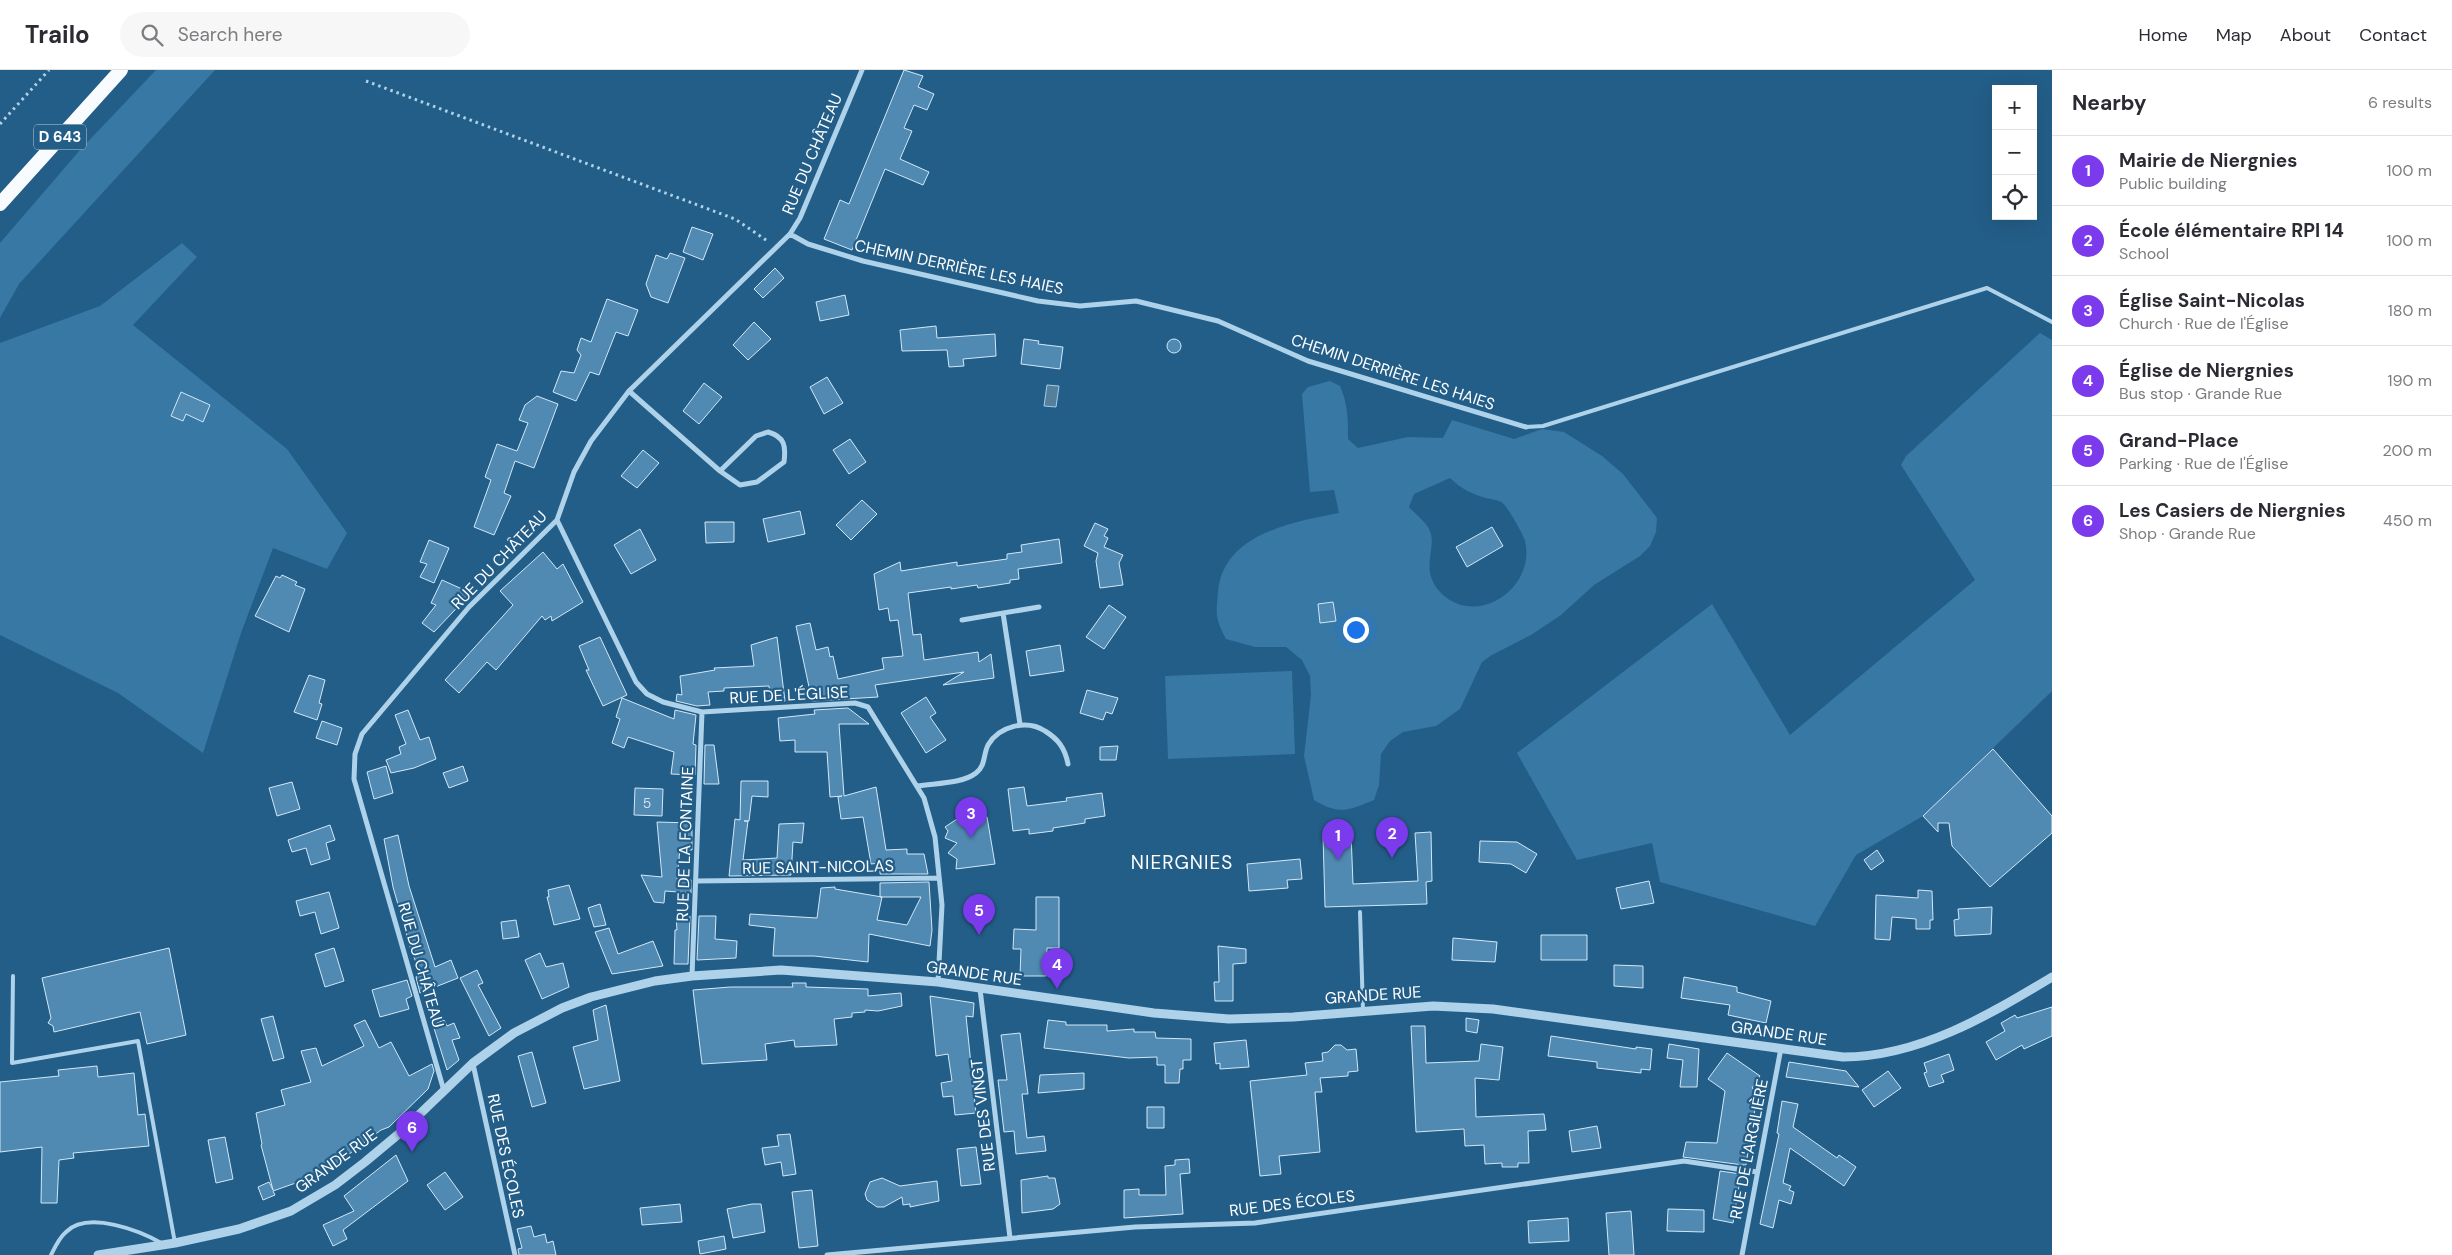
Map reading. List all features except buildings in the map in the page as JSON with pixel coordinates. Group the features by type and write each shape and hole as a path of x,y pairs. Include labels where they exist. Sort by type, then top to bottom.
{"highway":[{"name":"D 643","path":"0,204 121,70"}],"street":[{"name":"RUE DU CHÂTEAU","path":"444,1091 354,779 355,754 362,734 469,607 557,520 574,472 591,441 628,391 790,234 800,218 862,70"},
{"name":"CHEMIN DERRIÈRE LES HAIES","path":"790,234 808,244 863,261 1038,301 1080,306 1136,301 1218,321 1308,361 1526,427"},
{"path":"628,391 720,471 740,485 757,482 784,462 786,448 778,435 768,432 756,436 720,471"},
{"name":"RUE DE L'ÉGLISE","path":"557,520 636,682 647,694 663,702 702,712 855,703 868,707 924,798 935,837 942,905 938,982"},
{"path":"962,620 1039,607"},
{"path":"1003,613 1020,724"},
{"name":"RUE DE LA FONTAINE","path":"692,976 702,712"},
{"path":"917,786 967,778 977,772 984,764 989,745 1002,732 1020,724 1039,727 1055,738 1065,750 1068,764"},
{"name":"RUE SAINT-NICOLAS","path":"696,881 939,878"},
{"name":"GRANDE RUE","path":"98,1255 175,1243 266,1221 304,1204 366,1162 473,1063 514,1033 562,1008 619,988 692,976 781,970 938,982 1154,1013 1229,1019 1433,1006 1507,1010 1843,1057 1862,1057 1902,1049 1972,1023 2052,977"},
{"name":"RUE DES VINGT","path":"980,989 1010,1238"},
{"name":"RUE DE L'ARGILIÈRE","path":"1742,1255 1781,1048"},
{"name":"RUE DES ÉCOLES","path":"473,1063 515,1255"},
{"name":"RUE DES ÉCOLES","path":"827,1255 1136,1227 1255,1223 1684,1161 1757,1172"}],"lane":[{"path":"1526,427 1543,426 1987,288 2052,322"},
{"path":"1360,912 1363,1011"},
{"path":"13,976 12,1063 138,1041 175,1243"},
{"path":"51,1255 66,1232 82,1223 98,1223 140,1231 165,1245"}],"path":[{"path":"0,124 49,70"},
{"path":"366,81 735,219 776,247"}],"shaded area":[{"path":"156,70 215,70 19,284 0,318 0,243 80,150"},
{"path":"182,243 197,257 133,325 287,449 347,533 327,569 273,548 241,633 203,753 118,693 0,635 0,343 100,306"},
{"path":"2040,333 2052,340 2052,691 1923,816 1856,855 1815,926 1660,882 1652,843 1577,860 1517,753 1712,604 1790,735 1975,580 1901,465 1906,456"},
{"path":"1330,381 1340,386 1348,418 1348,439 1358,448 1408,437 1443,438 1452,420 1514,439 1542,429 1564,432 1602,456 1623,474 1657,518 1656,532 1650,546 1640,556 1594,585 1561,615 1531,635 1482,662 1460,709 1436,726 1403,732 1390,741 1381,754 1379,785 1374,800 1344,810 1330,808 1314,800 1304,756 1311,695 1310,676 1302,660 1286,647 1255,647 1226,639 1217,616 1218,592 1223,572 1232,556 1246,544 1263,534 1281,527 1339,513 1334,490 1310,492 1302,394 1308,387","holes":["1450,478 1471,493 1503,503 1525,541 1526,558 1522,573 1513,587 1502,598 1487,604 1472,607 1457,603 1442,594 1431,576 1430,559 1432,544 1429,529 1409,507 1414,494"]},
{"path":"1047,385 1059,386 1056,407 1044,406"},
{"path":"1292,671 1295,754 1168,759 1165,676"}],"place":[{"name":"Église Saint-Nicolas","path":"971,838"},
{"name":"École élémentaire RPI 14","path":"1392,858"},
{"name":"Mairie de Niergnies","path":"1338,860"},
{"name":"Grand-Place","path":"979,935"},
{"name":"Église de Niergnies","path":"1057,989"},
{"name":"Les Casiers de Niergnies","path":"412,1152"}],"district":[{"name":"NIERGNIES","path":"1182,862"}]}
